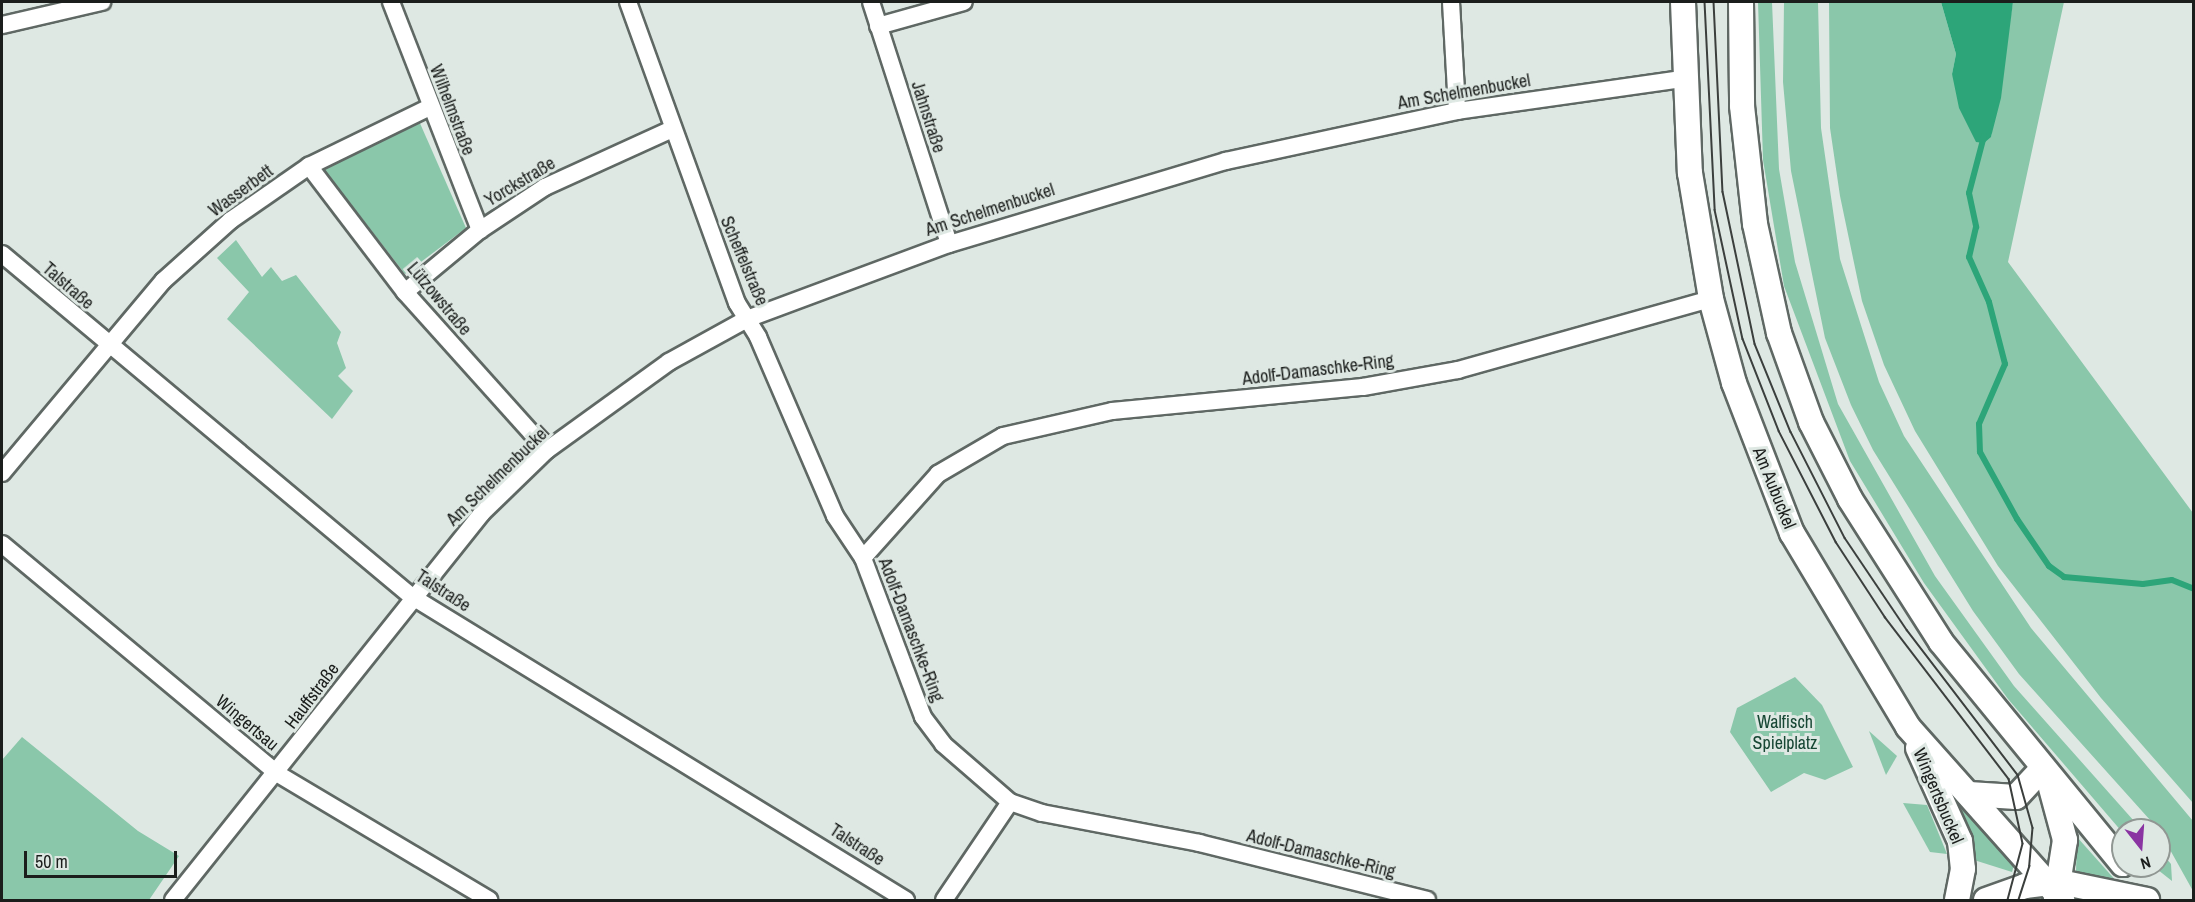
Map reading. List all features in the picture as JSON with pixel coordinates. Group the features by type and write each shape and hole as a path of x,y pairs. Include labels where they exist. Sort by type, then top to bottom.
{"main road":[{"name":"Am Aubuckel","path":"1683,2 1683,79 1701,302 1792,533 1908,727 2056,892"},
{"path":"1741,2 1746,165 1765,277 1793,376 1811,422 1880,548 1941,642 2041,770 2111,850"},
{"name":"Wingertsbuckel","path":"1908,727 1959,836 1963,869 1958,900"},
{"path":"1969,794 2016,797 2041,770"},
{"path":"2041,770 2062,822 2056,892"},
{"path":"2135,878 2154,900"},
{"path":"1986,900 2056,892 2147,900"}],"street":[{"path":"2,25 102,2"},
{"name":"Wilhelmstraße","path":"391,2 428,108 480,230"},
{"name":"Scheffelstraße","path":"628,2 670,130 747,319 835,516 863,558"},
{"name":"Jahnstraße","path":"871,2 949,244"},
{"path":"878,26 964,2"},
{"path":"1451,2 1457,111"},
{"name":"Am Schelmenbuckel","path":"411,596 482,513 547,450 669,362 747,319 949,244 1206,166 1457,111 1683,79"},
{"name":"Wasserbett","path":"107,346 163,281 231,220 309,166 428,108"},
{"name":"Yorckstraße","path":"405,292 480,230 545,187 670,130"},
{"name":"Lützowstraße","path":"309,166 405,292 547,450"},
{"name":"Talstraße","path":"2,254 107,346 411,596 906,900"},
{"name":"Adolf-Damaschke-Ring","path":"1427,900 1010,802 975,777 923,717 863,558 939,474 1004,436 1112,411 1363,387 1458,370 1701,302"},
{"path":"2,473 107,346"},
{"name":"Wingertsau","path":"2,544 278,774 489,900"},
{"name":"Hauffstraße","path":"173,900 278,774 411,596"},
{"path":"944,900 1010,802"}],"green space":[{"path":"1758,2 1772,2 1779,169 1795,262 1838,404 1935,576 2014,686 2131,818 2111,819 2008,699 1924,583 1850,461 1784,286 1763,160"},
{"path":"1784,2 1818,2 1821,128 1840,259 1879,382 1904,436 2031,628 2193,821 2193,891 2171,852 2171,818 2148,818 2019,674 1973,611 1873,450 1851,405 1825,338 1791,171 1783,82"},
{"path":"1829,2 1941,2 1956,54 1952,74 1991,137 2013,2 2064,2 2008,262 2193,513 2193,803 2101,698 1998,566 1915,431 1884,365 1862,301 1840,196 1830,128"},
{"path":"419,121 466,228 405,274 322,167"},
{"path":"236,240 262,277 271,267 282,281 296,275 341,332 337,343 346,368 338,376 353,391 332,419 227,319 249,292 217,258"},
{"name":"Walfisch Spielplatz","path":"1795,677 1822,705 1853,767 1825,780 1804,773 1771,792 1730,732 1737,708"},
{"path":"1869,731 1897,756 1886,775"},
{"path":"22,737 138,831 179,856 149,900 2,900 2,760"},
{"path":"1903,803 1927,805 1947,854 1930,852"},
{"path":"1965,807 2014,865 2012,872 1974,860 1961,810"},
{"path":"2077,837 2111,878 2117,882 2076,872"}],"shaded area":[{"path":"1941,2 2013,2 2001,98 1991,137 1984,143 1976,142 1959,108 1952,74 1956,54"}],"waterway":[{"path":"1984,136 1969,193 1976,227 1969,257 1989,302 2005,364 1979,424 1980,452 2017,519 2049,566 2064,577 2143,584 2172,580 2194,589"}],"tram line":[{"path":"1705,2 1715,210 1743,339 1779,431 1836,542 1885,617 2009,779 2023,844 2008,900"},
{"path":"1714,2 1723,192 1755,344 1791,432 1845,538 1907,630 2018,775 2033,828 2030,866 2019,900"}]}
